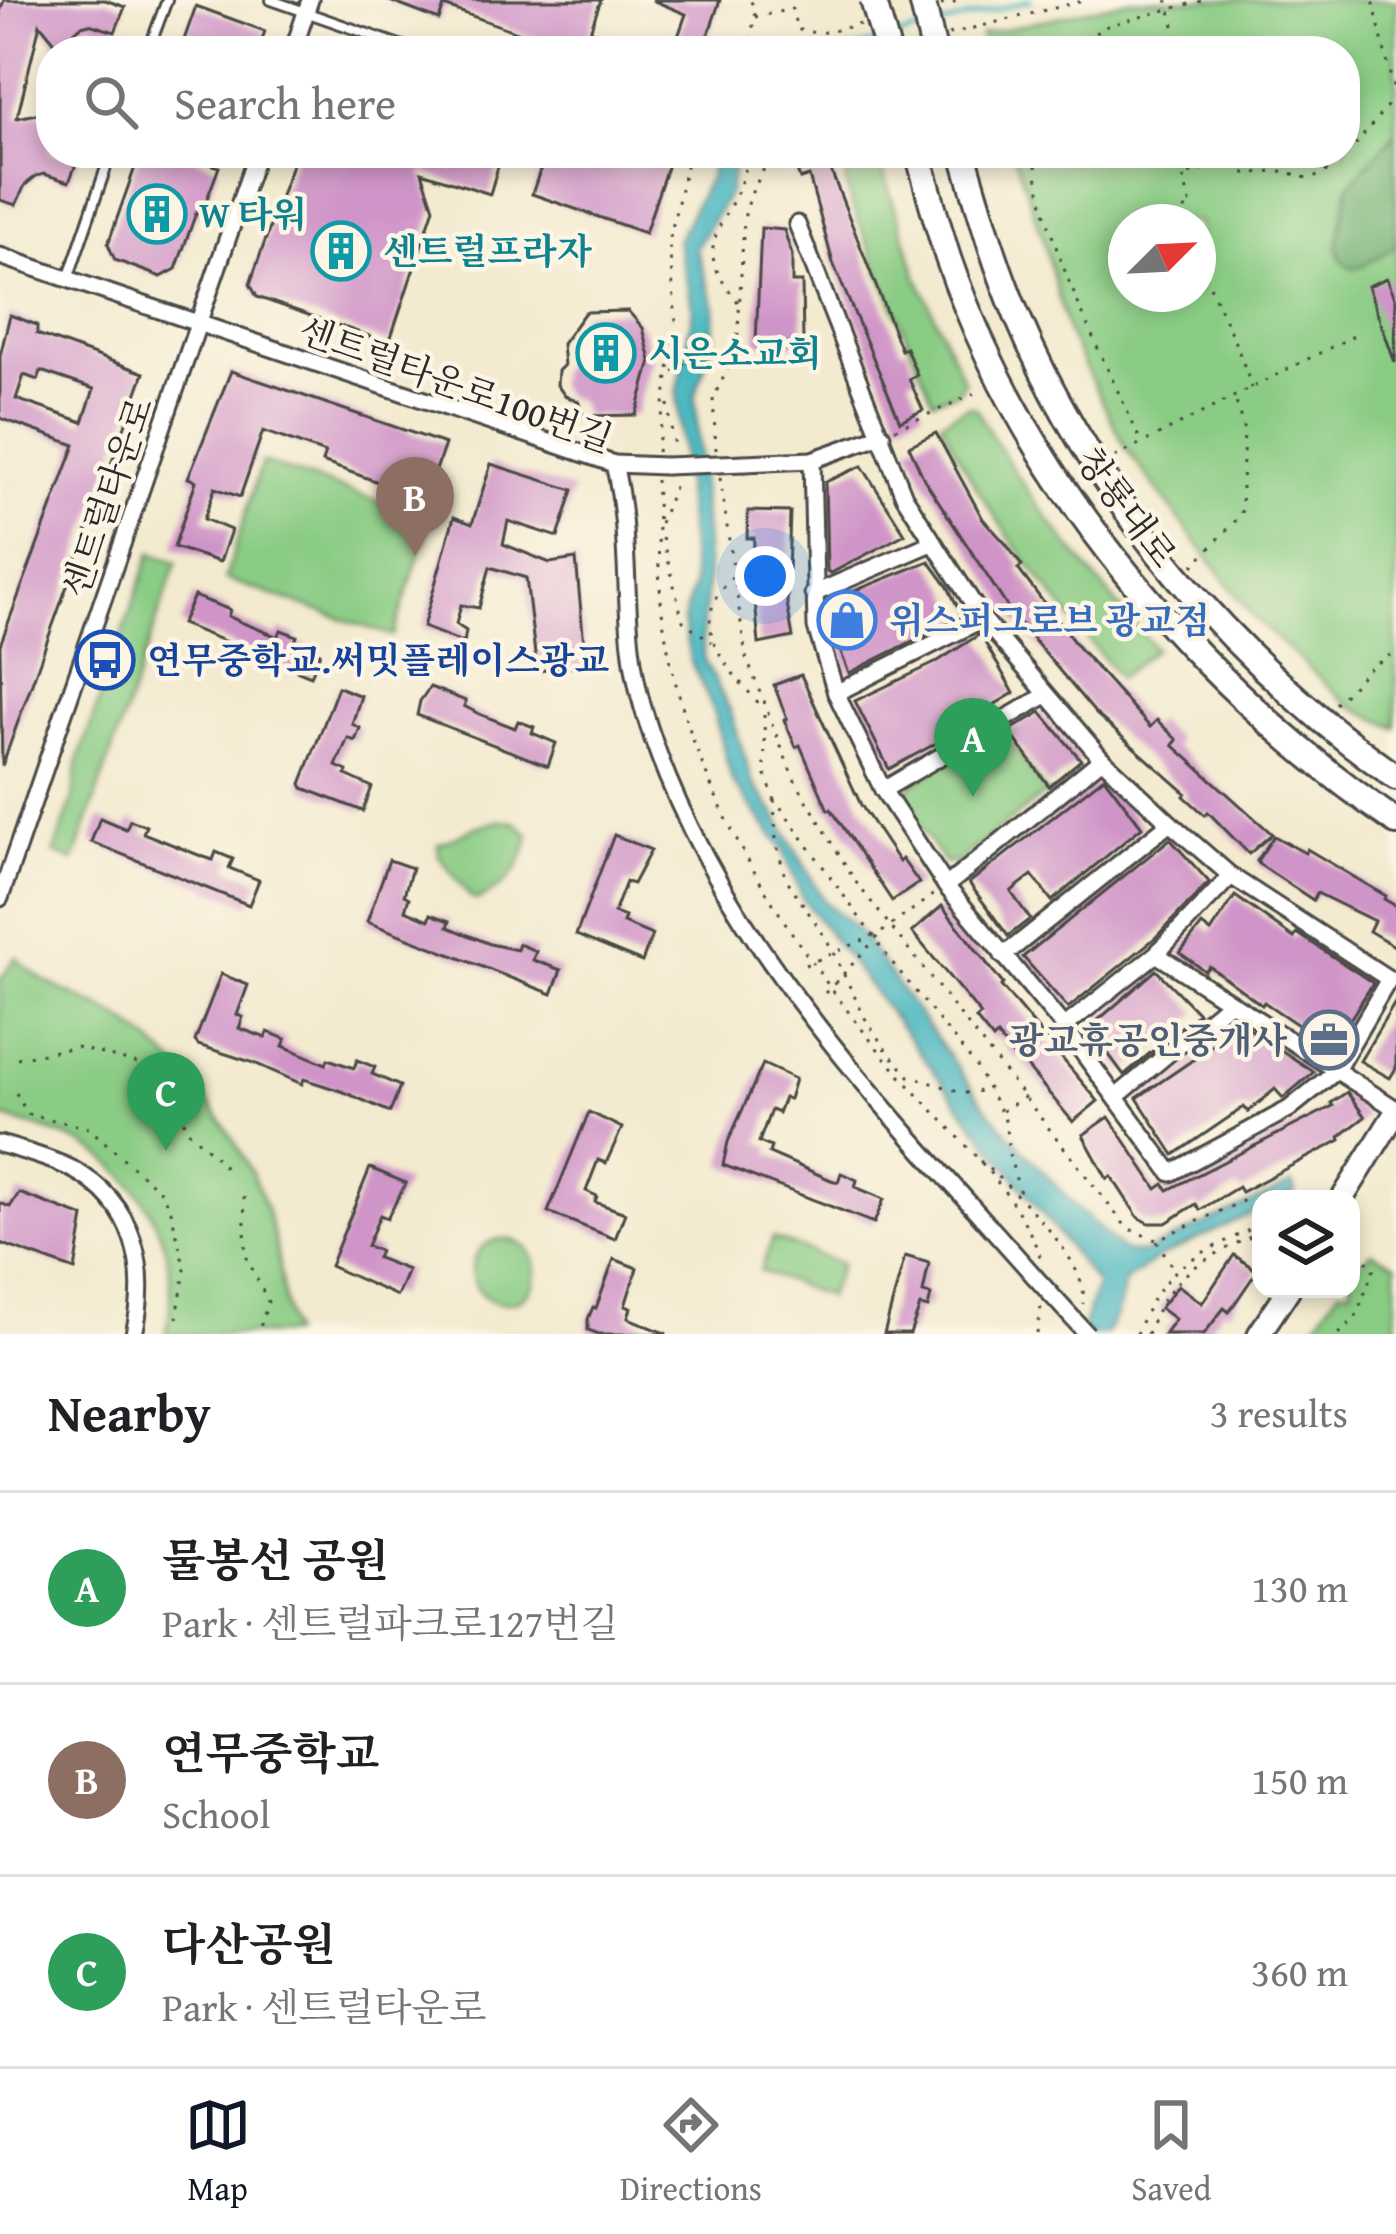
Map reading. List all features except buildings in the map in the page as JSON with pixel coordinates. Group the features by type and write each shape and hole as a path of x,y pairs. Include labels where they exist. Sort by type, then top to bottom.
{"main road":[{"path":"873,0 884,36"},
{"path":"922,0 936,36"},
{"name":"창룡대로","path":"922,168 948,258 987,351 1050,467 1081,512 1166,616 1257,711 1306,756 1396,822"},
{"name":"창룡대로","path":"968,168 1018,318 1097,468 1181,579 1270,675 1321,721 1396,777"}],"street":[{"path":"298,36 308,6"},
{"name":"센트럴타운로","path":"0,898 7,859 252,168"},
{"path":"797,224 904,496 983,619 1102,759 1170,824 1231,876 1389,979 1335,1072 1289,1108 1171,1172 1064,1027 946,886 883,790 836,693 816,627 812,460"},
{"name":"센트럴타운로100번길","path":"0,256 614,464 622,496 626,631 633,668 656,748 688,824 747,923 814,1019 878,1100 1041,1276 1087,1334"},
{"path":"614,464 812,460 882,435"},
{"path":"813,594 932,543"},
{"path":"836,693 983,619"},
{"path":"883,790 1046,695"},
{"path":"946,886 1102,759"},
{"path":"1003,956 1170,824"},
{"path":"1064,1027 1156,954 1231,876"},
{"path":"1156,954 1396,1111 1348,1190"},
{"path":"1115,1097 1228,1003"},
{"path":"0,1144 73,1170 115,1206 141,1266 134,1334"},
{"path":"1259,1334 1283,1298"}],"lane":[{"path":"154,36 167,0"},
{"path":"271,0 308,6 381,36"},
{"path":"67,280 106,168"}],"path":[{"path":"750,36 752,0"},
{"path":"963,36 1087,0"},
{"path":"1167,0 1176,36"},
{"path":"1090,36 1109,25 1205,0"},
{"path":"1360,139 1395,96 1373,0"},
{"path":"754,17 792,9"},
{"path":"686,168 669,242 676,322 660,466 659,525 664,624 683,706 706,773 744,854 815,961 884,1052 1010,1201 1037,1246 1041,1276"},
{"path":"739,303 718,275 711,248 745,168"},
{"path":"1037,168 1062,261 1141,442"},
{"path":"1184,204 1190,202 1183,175 1208,168"},
{"path":"1240,168 1242,173 1287,172 1310,179 1328,168"},
{"path":"1216,301 1241,353 1251,388"},
{"path":"1097,468 1359,332"},
{"path":"670,375 695,355 737,351"},
{"path":"882,435 974,394"},
{"path":"1181,579 1241,515 1244,431 1234,396"},
{"path":"659,525 682,621 714,643"},
{"path":"734,575 717,594 712,608 714,643 723,662 763,708 765,773 774,798 886,956 964,1048 1002,1112 1021,1197"},
{"path":"1321,721 1367,670 1396,651"},
{"path":"774,798 784,877 828,942 884,1052 909,1076 965,1094 989,1090"},
{"path":"825,993 882,932 946,886"},
{"path":"805,965 882,932"},
{"path":"17,1058 76,1047 160,1070 171,1082 187,1130 223,1164 226,1174"},
{"path":"16,1093 26,1114 82,1125 99,1134 161,1192 171,1211 185,1270 177,1318"},
{"path":"1002,1112 1026,1096"},
{"path":"970,1153 1021,1197 1081,1279 1082,1305"},
{"path":"244,1197 246,1256 268,1301 258,1334"},
{"path":"1147,1334 1172,1284 1252,1230"},
{"path":"1136,1334 1150,1299 1173,1267 1252,1235"},
{"path":"1158,1241 1173,1267"},
{"path":"1339,1334 1356,1317 1374,1268 1360,1255"},
{"path":"1037,1334 1043,1294"}],"green space":[{"path":"1130,0 1396,0 1396,728 1349,705 1254,618 1127,450 1068,334 1018,168 1360,168 1360,36 981,35"},
{"path":"1396,132 1396,246 1363,266 1350,268 1337,246 1349,185"},
{"path":"846,168 882,168 918,278 964,382 959,391 933,400 846,184"},
{"path":"969,406 976,408 1059,533 1155,649 1119,678 1022,555 959,456 941,421"},
{"path":"262,462 431,519 393,636 225,579"},
{"path":"151,553 177,562 74,861 54,853 73,798 78,761"},
{"path":"1004,732 1046,793 956,863 944,863 903,801 909,786"},
{"path":"502,820 516,823 529,834 523,856 497,889 477,900 471,898 439,856 438,845"},
{"path":"16,957 38,977 127,1023 176,1065 218,1116 263,1202 291,1334 165,1334 170,1306 166,1250 143,1199 104,1158 80,1143 0,1116 0,980"},
{"path":"773,1238 841,1264 828,1297 760,1271"},
{"path":"504,1239 527,1248 536,1271 527,1294 504,1303 481,1294 472,1271 481,1248"},
{"path":"1372,1252 1396,1264 1396,1334 1309,1334 1333,1298 1360,1298 1360,1263"}],"water":[{"path":"712,168 733,168 729,193 696,248 715,307 713,339 695,397 708,576 702,636 704,660 730,710 753,783 825,902 857,929 991,1114 1123,1251 1142,1253 1252,1202 1252,1213 1157,1259 1125,1282 1106,1334 1080,1334 1097,1285 804,901 782,848 732,781 713,709 690,660 683,621 693,586 677,394 693,309 677,241"}],"waterway":[{"path":"938,26 1031,0"},
{"path":"899,36 921,30"}],"place":[{"name":"W 타워","path":"157,214"},
{"name":"센트럴프라자","path":"341,251"},
{"name":"시은소교회","path":"606,353"},
{"name":"연무중학교","path":"415,556"},
{"name":"위스퍼그로브 광교점","path":"847,620"},
{"name":"연무중학교.써밋플레이스광교","path":"105,660"},
{"name":"물봉선 공원","path":"973,797"},
{"name":"광교휴공인중개사","path":"1329,1040"},
{"name":"다산공원","path":"166,1151"}]}
